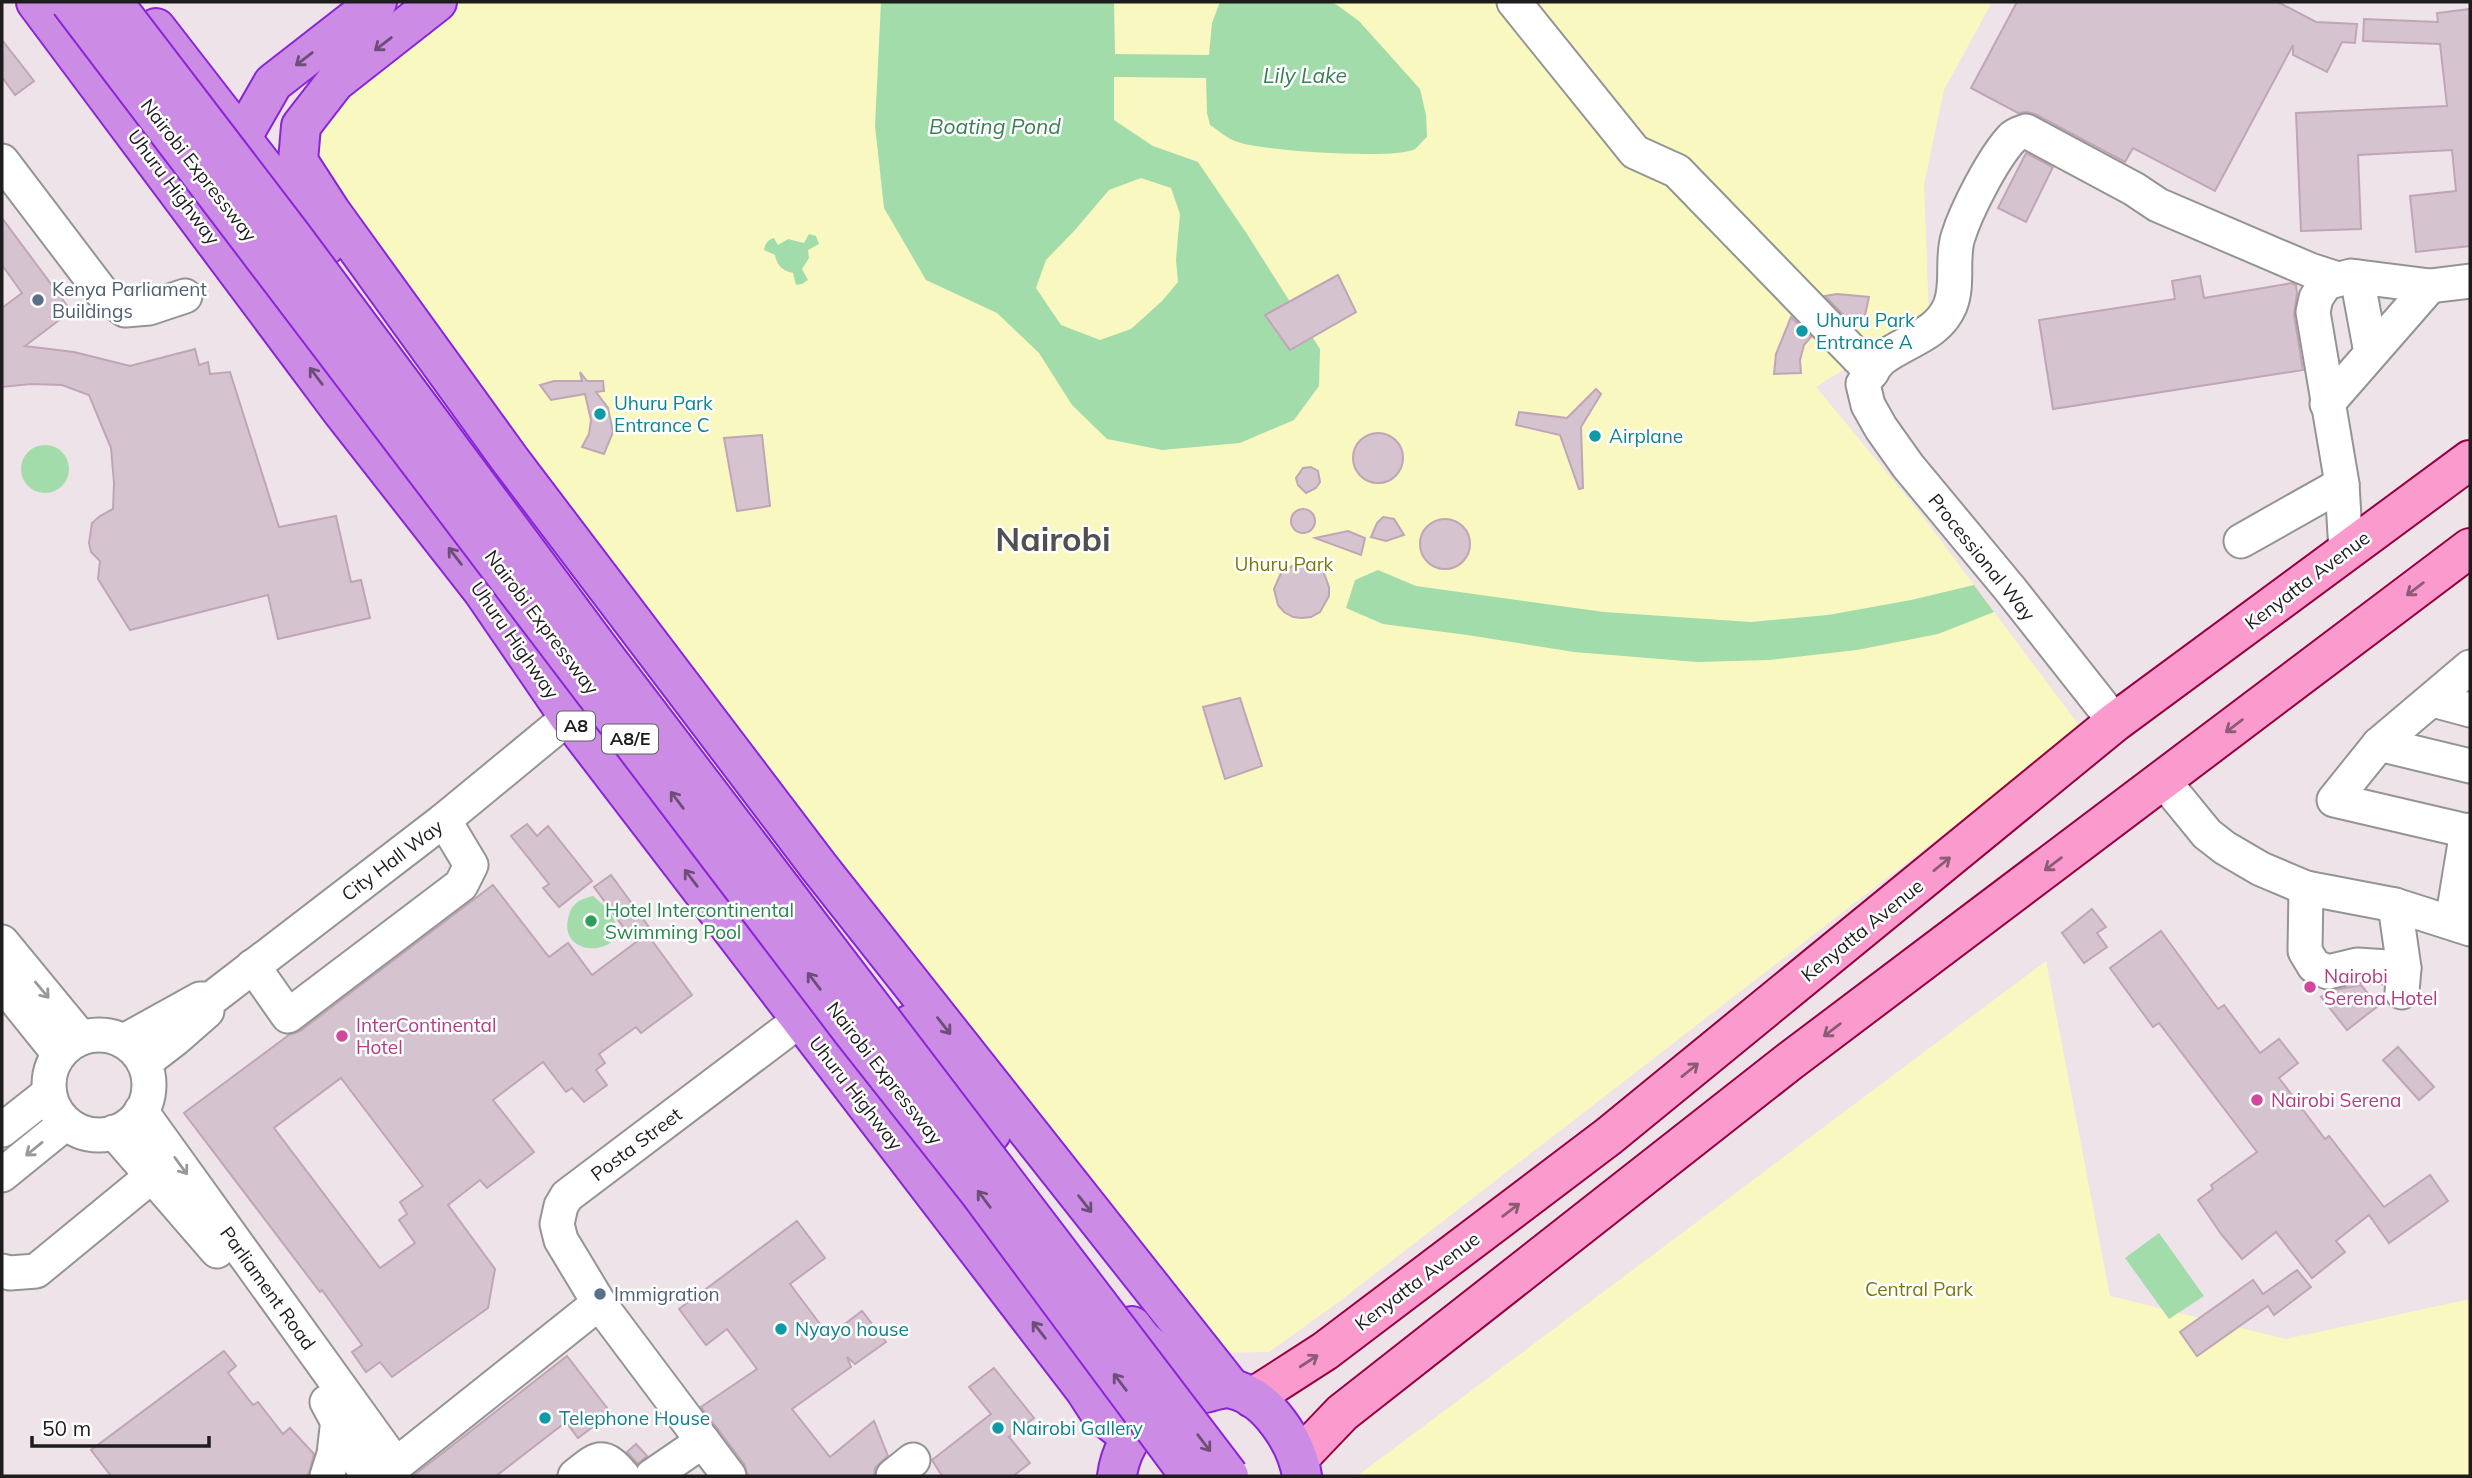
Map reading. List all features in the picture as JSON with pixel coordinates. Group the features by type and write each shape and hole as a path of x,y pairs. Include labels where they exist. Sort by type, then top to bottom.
{"highway":[{"name":"Uhuru Highway","path":"36,2 341,410 482,590 569,716 800,1020 1100,1413 1130,1437"},
{"name":"Nairobi Expressway","path":"71,2 852,1031 979,1192 1190,1476"},
{"name":"Nairobi Expressway","path":"113,2 292,236 620,676 1229,1476"},
{"path":"135,2 242,137 661,695 831,915 1142,1339 1276,1420 1290,1438 1300,1467"},
{"path":"242,137 273,83 377,2"},
{"path":"437,2 335,82 301,127 298,161 331,212 511,461 810,856 1228,1393"},
{"path":"1117,1476 1119,1462 1130,1437 1149,1416 1173,1400 1228,1393"}],"main road":[{"name":"Kenyatta Avenue","path":"1228,1393 1325,1351 1609,1136 2115,722 2470,460"},
{"path":"1300,1467 1342,1413 1779,1070 2470,548"},
{"path":"1832,954 1870,1002"}],"street":[{"path":"1514,2 1635,152 1677,171 1868,378 1882,359 1920,338 1936,325 1950,308 1956,281 1957,239 1973,202 2000,154 2014,135 2026,131 2134,189 2158,205 2310,271 2347,278 2430,286 2470,281"},
{"path":"2,161 103,294 125,310 149,308 185,296"},
{"path":"2347,278 2371,353"},
{"path":"2346,551 2342,484 2313,312 2316,298 2326,283 2347,278"},
{"path":"2327,404 2430,286"},
{"name":"Processional Way","path":"1868,378 1868,405 1908,466 2115,722"},
{"path":"2241,541 2342,484"},
{"path":"2162,779 2207,834 2261,869 2306,888 2395,905 2461,926 2469,830 2334,800 2379,744 2470,667"},
{"path":"2433,700 2470,710"},
{"name":"City Hall Way","path":"134,1052 176,1040 207,1010 211,999 444,820 569,716"},
{"path":"2379,744 2470,766"},
{"path":"253,966 288,1016 461,885 471,865 444,820"},
{"path":"2306,888 2305,951 2314,966 2328,972 2357,965 2403,980 2395,905"},
{"path":"2,942 70,1046"},
{"path":"2,983 70,1046"},
{"name":"Posta Street","path":"729,1476 599,1303 561,1240 556,1224 567,1196 800,1020"},
{"path":"96,1035 111,1036 134,1052 148,1077 148,1091 141,1111 126,1126 99,1135 66,1123 59,1115 49,1093 49,1080 52,1066 70,1046 96,1035"},
{"path":"2,1130 49,1093"},
{"name":"Parliament Road","path":"141,1111 349,1418 382,1473"},
{"path":"2,1175 66,1123"},
{"name":"Parliament Road","path":"114,1132 153,1174 273,1319 349,1418"},
{"path":"2,1271 36,1271 153,1174"},
{"path":"382,1473 431,1438 599,1303"},
{"path":"327,1476 349,1418 431,1438"},
{"path":"652,1476 703,1441"},
{"path":"575,1476 594,1462 606,1460 623,1476"}],"green space":[{"name":"Uhuru Park","path":"459,2 1992,2 1944,90 1924,184 1929,316 1816,387 1921,514 2081,728 1336,1304 1269,1352 1206,1353 315,186 318,128 406,43"},
{"name":"Central Park","path":"2046,961 2110,1296 2286,1339 2470,1299 2470,1476 1357,1476"}],"water":[{"name":"Boating Pond","path":"881,2 1114,2 1115,54 1209,55 1212,23 1220,2 1331,2 1359,21 1420,89 1426,115 1427,137 1415,149 1383,154 1328,153 1251,145 1231,139 1210,125 1206,78 1114,77 1114,120 1153,146 1198,162 1320,349 1319,386 1294,420 1240,443 1162,450 1107,439 1072,405 1039,353 997,313 926,280 884,208 875,126","holes":["1141,178 1171,188 1180,214 1176,260 1178,282 1162,301 1131,329 1100,340 1061,325 1036,288 1046,260 1109,190"]},
{"path":"809,234 816,236 819,244 808,250 809,258 802,269 808,280 796,285 793,273 781,267 775,255 764,248 768,241 774,238 778,245 788,239 804,243"},
{"path":"45,445 62,452 69,469 62,486 45,493 28,486 21,469 28,452"},
{"path":"1378,570 1416,586 1604,612 1751,622 1828,615 1974,585 1994,612 1938,634 1857,650 1769,660 1697,662 1574,652 1383,624 1346,608 1355,580"},
{"name":"Hotel Intercontinental Swimming Pool","path":"593,896 612,915 617,930 612,941 601,947 588,948 576,943 568,932 569,915 578,902"},
{"path":"2159,1233 2204,1296 2169,1319 2125,1258"}],"building":[{"path":"2017,2 2278,2 2316,22 2357,24 2355,43 2342,42 2327,72 2293,55 2293,45 2215,191 2133,148 2125,162 2035,114 2018,113 1971,88"},
{"path":"2470,9 2470,246 2416,252 2410,196 2456,191 2452,150 2358,155 2361,229 2301,231 2296,113 2447,106 2440,44 2363,41 2364,19 2438,22 2437,13"},
{"path":"2,40 34,81 15,95 2,77"},
{"path":"2026,153 2053,167 2026,222 1998,208"},
{"path":"2,218 71,311 25,346 74,352 130,366 195,349 199,365 208,362 210,374 230,372 279,527 336,516 351,582 361,580 370,618 278,639 268,595 130,630 98,579 100,561 91,552 89,543 92,523 113,509 114,483 111,448 89,395 62,385 2,387 2,308 22,293 2,265"},
{"path":"1338,275 1356,312 1290,350 1265,315"},
{"path":"2200,276 2204,298 2292,283 2296,285 2294,315 2303,370 2053,409 2039,320 2175,299 2172,281"},
{"path":"1837,294 1869,297 1863,325 1849,321 1825,296"},
{"path":"1791,317 1811,337 1804,345 1800,360 1801,373 1774,374 1776,354"},
{"name":"Uhuru Park Entrance C","path":"580,372 587,381 603,381 604,391 596,392 608,408 613,432 604,454 582,447 589,434 591,420 585,394 551,400 540,385 554,381 582,381"},
{"name":"Airplane","path":"1596,389 1601,394 1581,427 1583,488 1579,489 1560,435 1516,425 1519,412 1567,418"},
{"path":"1378,433 1395,441 1403,458 1395,475 1378,483 1361,475 1353,458 1361,441"},
{"path":"762,435 770,506 737,511 724,438"},
{"path":"1311,467 1318,471 1320,482 1316,488 1306,493 1298,485 1296,478 1303,468"},
{"path":"1303,509 1314,516 1315,521 1308,532 1303,533 1292,526 1291,521 1298,510"},
{"path":"1383,517 1394,519 1404,535 1386,541 1371,537"},
{"path":"1445,519 1463,526 1470,544 1463,562 1445,569 1427,562 1420,544 1427,526"},
{"path":"1348,531 1365,538 1361,555 1315,538"},
{"path":"1300,563 1322,568 1329,587 1329,596 1320,612 1311,617 1293,617 1284,612 1278,605 1274,589 1281,573"},
{"path":"1240,698 1262,766 1225,779 1203,707"},
{"path":"527,824 537,836 548,826 592,881 559,907 543,888 549,884 511,836"},
{"path":"611,875 649,927 632,939 594,887"},
{"path":"493,885 549,957 568,943 592,975 647,934 692,995 641,1033 636,1027 599,1054 605,1063 596,1070 607,1085 584,1102 572,1088 566,1092 543,1062 493,1100 534,1152 487,1188 480,1180 448,1205 495,1269 488,1308 392,1377 380,1362 366,1372 352,1352 362,1345 184,1113 289,1035 300,1031","holes":["341,1078 423,1186 400,1202 407,1214 399,1220 415,1243 380,1268 274,1128"]},
{"path":"2092,909 2106,927 2097,933 2107,947 2084,963 2062,933"},
{"path":"2161,931 2218,1009 2224,1005 2260,1053 2279,1039 2298,1063 2279,1078 2325,1139 2329,1136 2384,1207 2430,1175 2448,1201 2389,1243 2369,1215 2336,1241 2345,1252 2312,1278 2276,1232 2242,1259 2198,1200 2213,1189 2211,1185 2257,1152 2159,1023 2153,1027 2110,968"},
{"path":"2361,985 2378,1006 2347,1030 2321,997 2329,991"},
{"path":"2398,1047 2434,1087 2419,1100 2383,1060"},
{"name":"Nyayo house","path":"797,1221 825,1258 790,1284 829,1336 862,1311 886,1342 855,1364 847,1357 851,1367 792,1409 830,1457 874,1421 888,1456 875,1468 874,1476 748,1476 744,1464 701,1407 757,1369 727,1329 706,1345 679,1309"},
{"path":"2297,1270 2311,1287 2274,1315 2268,1306 2197,1356 2180,1332 2253,1280 2263,1294"},
{"path":"224,1351 236,1366 228,1373 253,1405 258,1402 283,1434 290,1428 314,1454 308,1476 111,1476 91,1450"},
{"name":"Telephone House","path":"567,1356 611,1413 578,1438 566,1422 496,1476 413,1476"},
{"name":"Nairobi Gallery","path":"994,1368 1034,1418 1009,1437 1030,1463 1013,1476 942,1476 932,1460 991,1414 969,1387"},
{"path":"636,1444 647,1456 638,1464 627,1452"}],"place":[{"name":"Kenya Parliament Buildings","path":"38,300"},
{"name":"Uhuru Park Entrance A","path":"1802,331"},
{"name":"Uhuru Park Entrance C","path":"600,414"},
{"name":"Airplane","path":"1595,436"},
{"name":"Hotel Intercontinental Swimming Pool","path":"591,921"},
{"name":"Nairobi Serena Hotel","path":"2310,987"},
{"name":"InterContinental Hotel","path":"342,1036"},
{"name":"Nairobi Serena","path":"2257,1100"},
{"name":"Immigration","path":"600,1294"},
{"name":"Nyayo house","path":"781,1329"},
{"name":"Telephone House","path":"545,1418"},
{"name":"Nairobi Gallery","path":"998,1428"}],"district":[{"name":"Nairobi","path":"1053,539"}],"water label":[{"name":"Lily Lake","path":"1305,76"}]}
